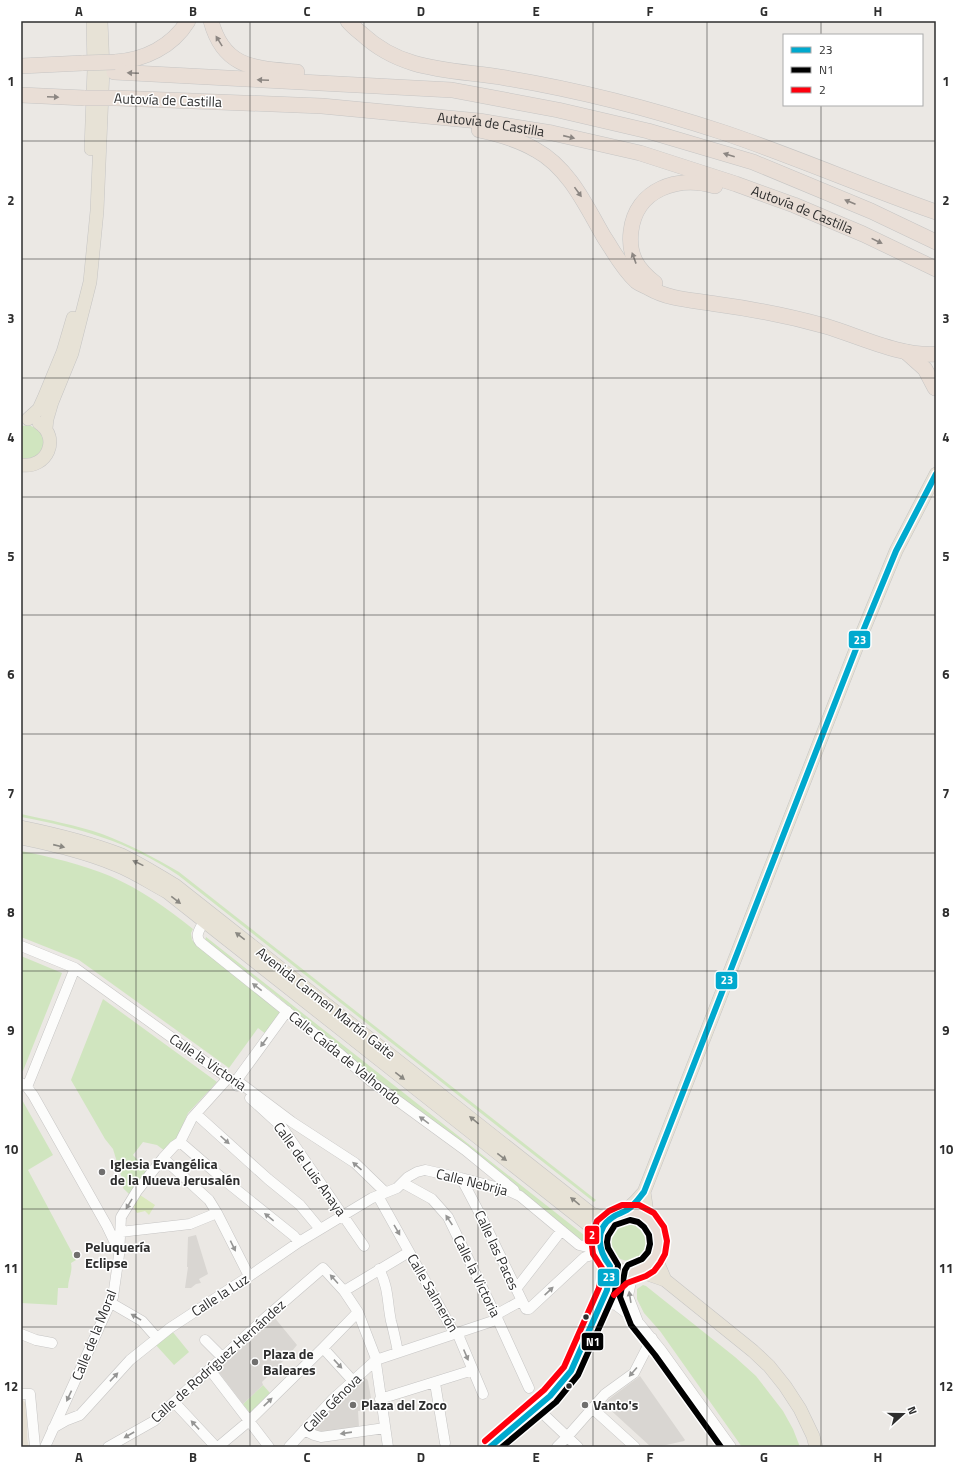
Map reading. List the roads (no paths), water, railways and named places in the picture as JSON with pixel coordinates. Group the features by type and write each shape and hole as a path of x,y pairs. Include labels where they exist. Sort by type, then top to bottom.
{"highway":[{"path":"114,67 148,56 161,49 188,21"},
{"path":"211,21 214,34 223,48 234,59 245,65 260,69 450,84 556,104 648,131"},
{"path":"348,21 373,44 391,55 416,65 506,78 614,100 721,132 779,152 886,195 936,212"},
{"name":"Autovía de Castilla","path":"21,67 114,67 452,90 558,110 648,131 753,162 871,211 936,242"},
{"name":"Autovía de Castilla","path":"21,96 322,106 479,121 552,133 640,153 736,184 794,205 862,234 936,269"},
{"path":"322,106 476,129 498,134 536,150 552,162 565,175 582,198 622,266 637,282 658,294 682,300 765,311 826,326 906,352 926,355 936,354"},
{"path":"712,303 669,292 646,277 637,266 631,251 630,240 632,220 638,207 658,190 673,184 692,182 711,184 794,205"},
{"path":"906,352 925,368 936,389"},
{"path":"490,1447 550,1396 571,1371 607,1290 610,1266 600,1244 603,1226 609,1219 624,1212 633,1212 641,1215 648,1219 656,1230 659,1243 655,1256 651,1262 607,1290"},
{"path":"610,1266 616,1270 634,1272"}],"main road":[{"path":"25,419 39,409 59,362 76,308 82,282 89,205 94,69 93,21"},
{"path":"23,466 38,463 45,457 50,448 50,438 46,428 46,419 72,352 90,282 98,198 103,69 101,21"},
{"path":"25,419 35,420 46,428"},
{"path":"624,1212 636,1202 644,1192 858,643 896,551 936,474"},
{"name":"Avenida Carmen Martín Gaite","path":"21,827 79,840 122,856 145,866 175,885 592,1214 609,1219"},
{"name":"Avenida Carmen Martín Gaite","path":"21,838 74,850 116,865 167,892 600,1244"},
{"path":"644,1192 648,1219"},
{"path":"655,1256 665,1280"},
{"path":"634,1272 665,1280 753,1351 769,1366 785,1386 800,1409 813,1436 816,1447"}],"street":[{"name":"Calle Caída de Valhondo","path":"205,908 206,915 204,922 197,934 197,938 200,942 340,1054 372,1082 465,1150 520,1196"},
{"name":"Calle la Victoria","path":"21,946 75,968 292,1122 355,1163 382,1194"},
{"path":"75,968 24,1085 33,1095 107,1226 119,1251"},
{"name":"Calle de la Moral","path":"64,1415 111,1303 115,1288 121,1217 137,1191 163,1158 180,1142 192,1118 232,1079 287,1011"},
{"name":"Calle de Luis Anaya","path":"232,1079 238,1088 282,1127 364,1246"},
{"path":"196,1114 268,1180 300,1205 320,1229"},
{"path":"180,1142 294,1236 299,1242"},
{"path":"163,1158 209,1200 248,1276"},
{"name":"Calle Nebrija","path":"402,1183 408,1177 425,1170 507,1190 520,1196 579,1245 587,1247 600,1244"},
{"name":"Calle las Paces","path":"461,1178 482,1216 521,1301"},
{"name":"Calle la Victoria","path":"402,1183 432,1199 448,1217 529,1388"},
{"name":"Calle la Luz","path":"45,1447 53,1428 64,1415 80,1415 130,1360 157,1338 299,1242 343,1215 382,1194 397,1188 402,1183"},
{"name":"Calle Salmerón","path":"382,1194 409,1252 452,1329 458,1337 483,1394"},
{"path":"107,1226 112,1230 120,1230 190,1224 217,1213"},
{"path":"516,1289 561,1231"},
{"path":"376,1360 493,1321 497,1318 499,1313 521,1301 526,1309 529,1309 600,1244"},
{"path":"388,1447 380,1398 376,1360 358,1312 344,1291 409,1252"},
{"name":"Calle de Rodríguez Hernández","path":"108,1447 154,1421 323,1268 344,1291"},
{"path":"379,1269 387,1286 391,1322 394,1329 398,1352"},
{"path":"634,1272 628,1296 638,1322"},
{"path":"111,1303 142,1321 157,1338"},
{"path":"600,1308 610,1304 616,1305 638,1322 652,1338 731,1447"},
{"path":"174,1402 217,1447 249,1421 358,1312"},
{"path":"21,1334 26,1339 52,1343"},
{"path":"557,1447 605,1394 634,1373 652,1338"},
{"path":"205,1340 222,1358"},
{"path":"323,1348 353,1381"},
{"name":"Calle Génova","path":"289,1447 332,1399 376,1360"},
{"path":"210,1370 269,1447"},
{"path":"380,1398 436,1383 473,1370"},
{"path":"436,1383 445,1442"},
{"path":"25,1394 34,1447"},
{"path":"537,1408 578,1447"},
{"path":"592,1408 635,1447"},
{"path":"304,1430 314,1436 321,1437 385,1428"}],"place":[{"name":"Iglesia Evangélica de la Nueva Jerusalén","path":"102,1172"},
{"name":"Peluquería Eclipse","path":"77,1255"},
{"name":"Plaza de Baleares","path":"255,1362"},
{"name":"Plaza del Zoco","path":"353,1405"},
{"name":"Vanto's","path":"585,1405"}]}
